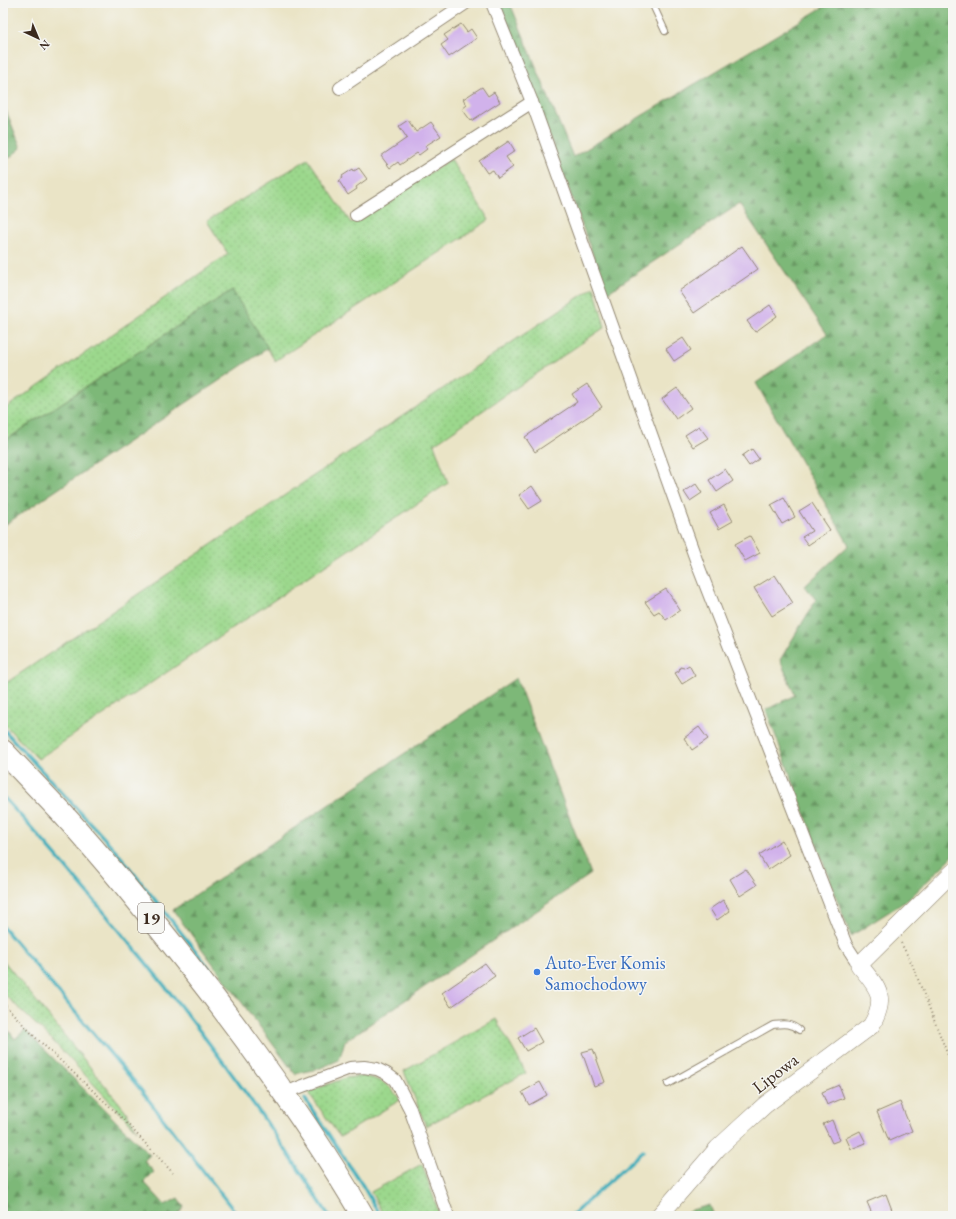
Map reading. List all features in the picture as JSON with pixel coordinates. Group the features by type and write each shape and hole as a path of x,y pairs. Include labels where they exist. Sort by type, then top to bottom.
{"highway":[{"name":"19","path":"3,751 62,813 137,900 230,1018 286,1095 363,1216"}],"main road":[{"path":"859,965 953,872"},
{"name":"Lipowa","path":"661,1213 718,1148 765,1105 871,1026 877,1016 880,1001 879,990 859,965"}],"street":[{"path":"340,88 466,3"},
{"path":"492,3 532,102 699,568 846,945 859,965"},
{"path":"356,215 532,102"},
{"path":"286,1095 295,1089 350,1068 364,1067 377,1069 387,1074 395,1080 410,1109 448,1216"}],"lane":[{"path":"652,3 665,31"},
{"path":"668,1084 772,1025 793,1025 799,1030"}],"path":[{"path":"894,929 912,964 953,1068"},
{"path":"3,1003 35,1037 118,1114 173,1173"}],"green space":[{"path":"500,3 510,3 573,157 830,3 953,3 953,856 909,899 851,936 766,710 795,695 780,660 816,600 805,586 849,545 756,383 827,334 739,204 607,293"},
{"path":"3,103 21,148 3,163"},
{"path":"308,159 351,223 451,159 489,220 275,361 232,290 3,442 3,410 228,254 207,221"},
{"path":"594,287 605,327 434,444 448,483 38,759 3,723 3,685"},
{"path":"232,290 268,348 3,526 3,442"},
{"path":"516,678 591,874 345,1041 339,1060 318,1069 295,1074 173,910"},
{"path":"3,960 125,1110 137,1130 51,1039 3,993"},
{"path":"496,1019 526,1073 426,1126 404,1071"},
{"path":"3,1023 15,1039 25,1030 150,1155 144,1161 154,1172 144,1182 165,1205 178,1198 184,1207 177,1216 3,1216"},
{"path":"363,1076 376,1079 388,1086 400,1100 340,1137 308,1092 345,1078"},
{"path":"422,1164 440,1216 384,1216 371,1192"},
{"path":"710,1205 714,1216 690,1216 688,1211"}],"building":[{"path":"461,24 467,32 471,29 477,38 449,57 441,45 448,40 444,35"},
{"path":"482,87 488,96 494,92 500,102 471,121 462,109 467,105 463,99"},
{"path":"408,120 416,132 431,122 441,136 425,146 427,149 419,155 417,153 400,165 398,162 390,168 381,156 407,138 399,126"},
{"path":"509,141 515,151 506,157 513,167 498,178 493,170 487,173 479,161"},
{"path":"359,168 367,179 356,187 357,189 348,195 339,181 343,178 342,176 353,169 354,171"},
{"path":"742,246 758,269 694,313 679,291"},
{"path":"770,305 777,316 755,332 747,321"},
{"path":"683,338 691,350 674,361 666,349"},
{"path":"587,384 602,407 535,452 525,437 577,402 572,394"},
{"path":"677,388 691,408 676,419 662,399"},
{"path":"699,426 708,438 693,447 685,435"},
{"path":"752,449 759,459 749,466 742,456"},
{"path":"725,469 733,481 717,492 709,480"},
{"path":"696,484 702,493 690,501 684,492"},
{"path":"532,486 542,501 529,509 519,495"},
{"path":"784,498 795,517 782,524 771,505"},
{"path":"812,503 830,530 808,545 802,537 812,531 799,511"},
{"path":"724,505 733,521 719,529 710,513"},
{"path":"750,536 760,553 745,561 735,544"},
{"path":"775,575 793,603 772,616 754,588"},
{"path":"666,589 680,610 666,620 659,611 654,614 645,602"},
{"path":"689,665 695,676 682,684 675,673 679,671 680,667 684,668"},
{"path":"699,727 708,739 692,750 684,738"},
{"path":"782,840 790,855 768,870 759,855"},
{"path":"746,869 757,885 740,896 730,879"},
{"path":"723,900 730,911 717,920 710,909"},
{"path":"485,963 495,976 451,1007 442,993"},
{"path":"534,1028 542,1042 526,1051 518,1038"},
{"path":"593,1049 605,1082 594,1086 582,1052"},
{"path":"540,1082 547,1095 529,1105 522,1092"},
{"path":"839,1085 844,1098 827,1105 822,1092"},
{"path":"900,1102 912,1131 889,1141 877,1112"},
{"path":"832,1120 840,1140 832,1143 823,1124"},
{"path":"860,1131 866,1143 851,1149 846,1138"},
{"path":"886,1194 892,1210 887,1212 888,1216 873,1216 867,1202"}],"waterway":[{"path":"3,729 117,852 210,969"},
{"path":"3,797 91,897 185,1012 216,1052 274,1133 329,1216"},
{"path":"3,927 137,1085 238,1216"},
{"path":"305,1099 363,1186 380,1216"},
{"path":"571,1216 643,1151"}],"place":[{"name":"Auto-Ever Komis Samochodowy","path":"537,972"}]}
